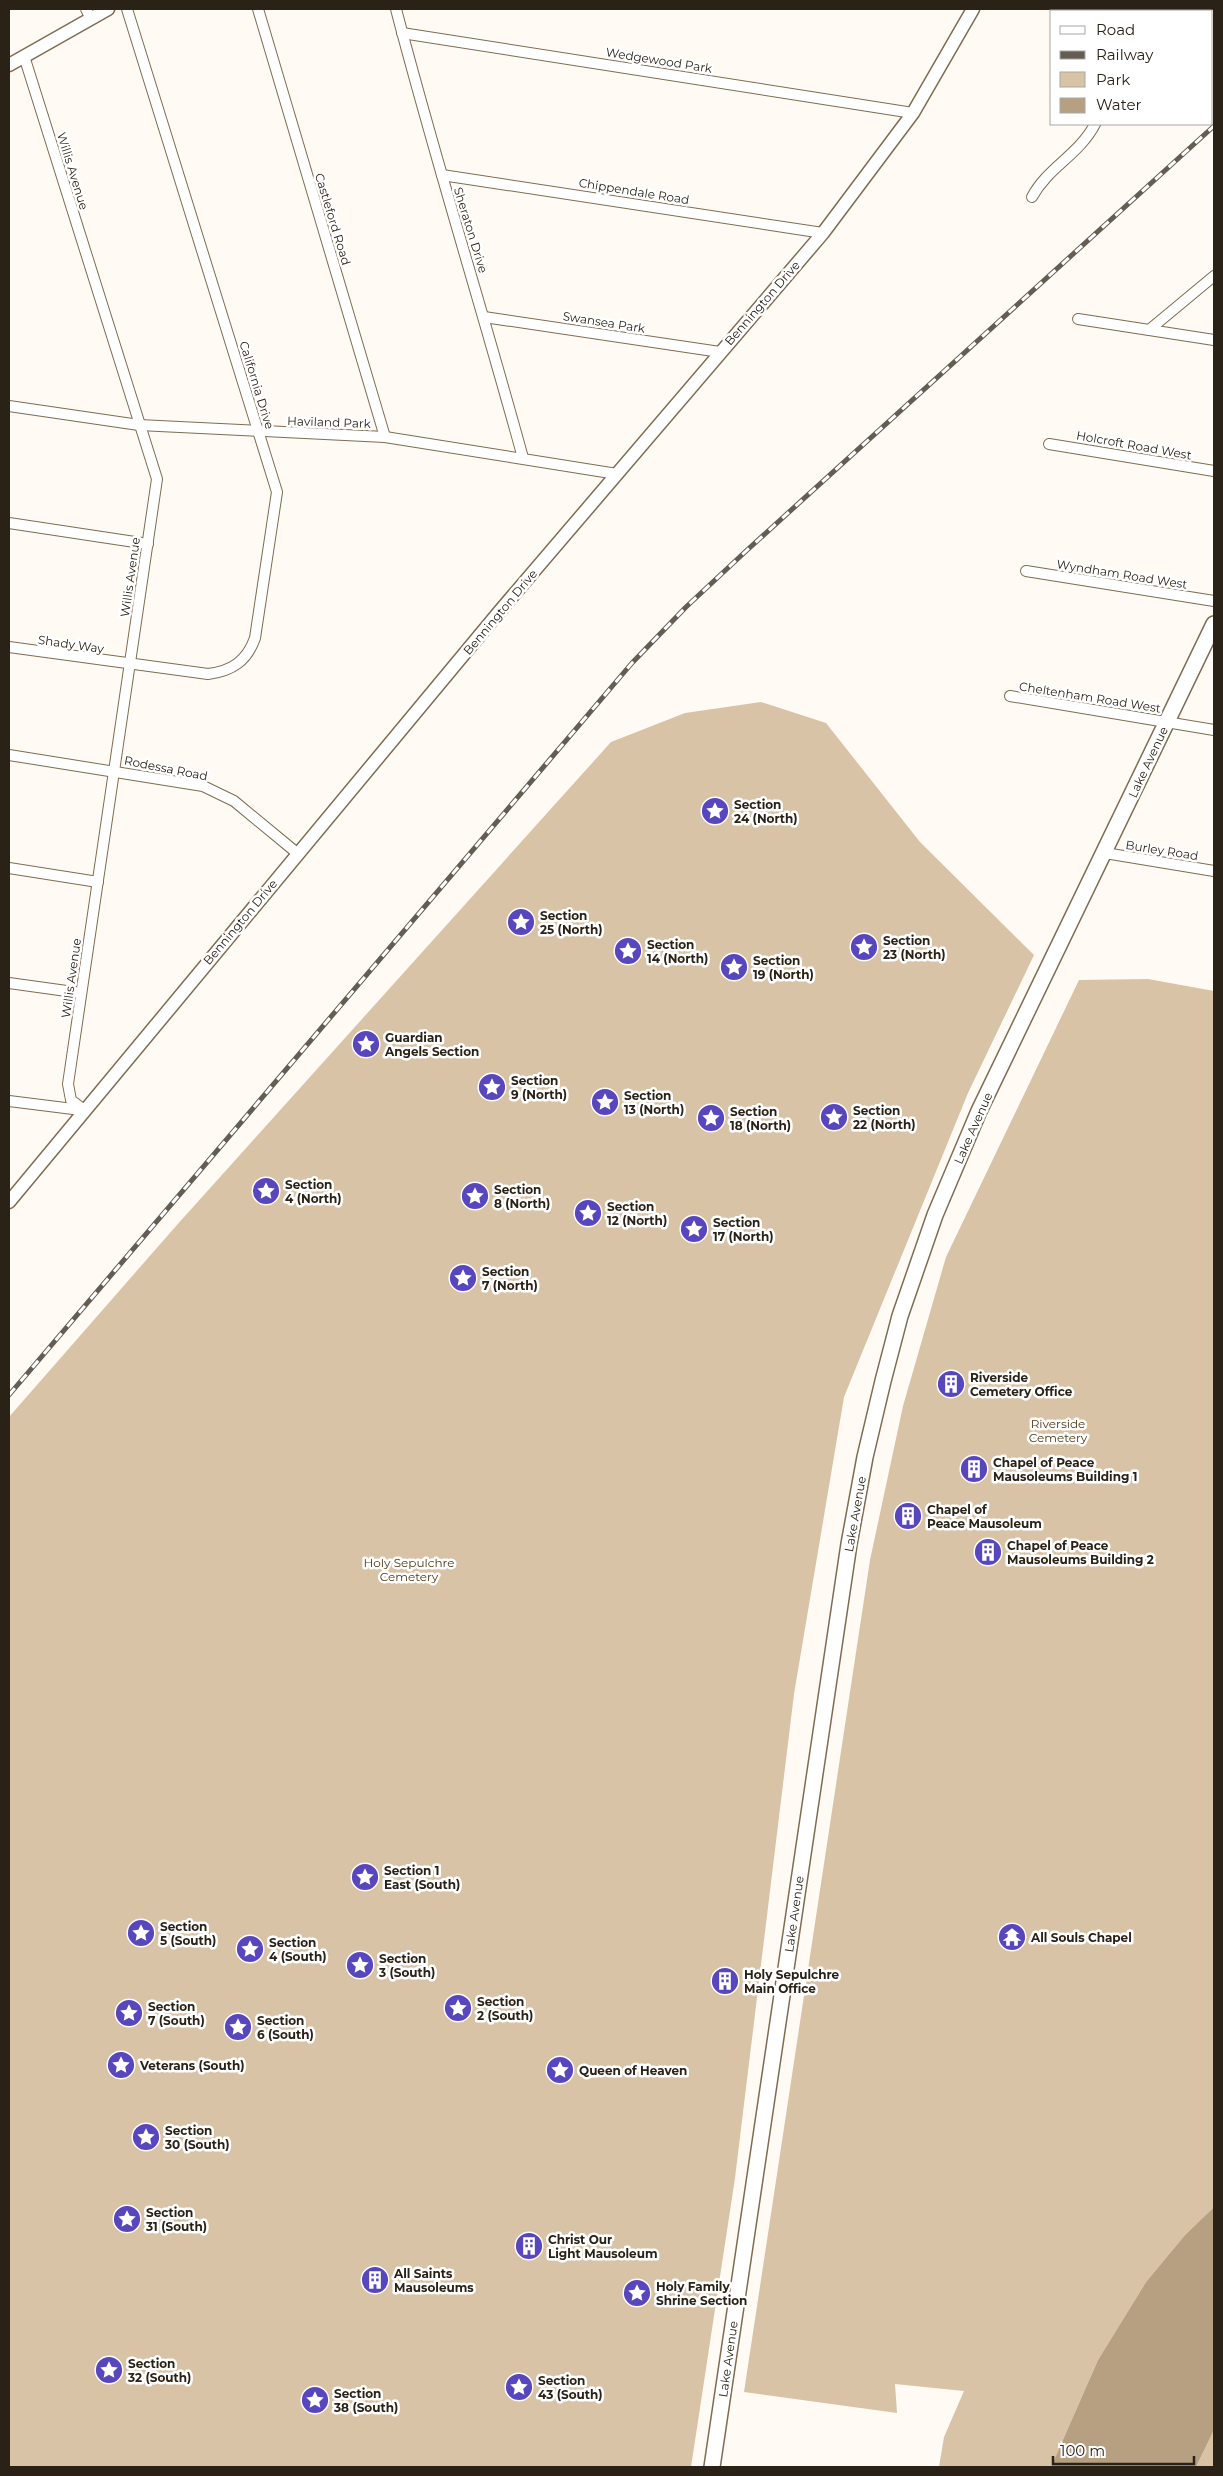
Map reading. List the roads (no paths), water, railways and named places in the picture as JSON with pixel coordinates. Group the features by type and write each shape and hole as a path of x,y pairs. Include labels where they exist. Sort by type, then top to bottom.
{"main road":[{"name":"Lake Avenue","path":"712,2467 848,1544 865,1457 900,1316 935,1215 979,1111 1105,854 1214,624"}],"street":[{"path":"9,65 88,14 108,9"},
{"name":"California Drive","path":"127,9 276,492 255,638 251,648 237,665 220,673 208,674 129,665"},
{"name":"Castleford Road","path":"258,9 385,437"},
{"name":"Sheraton Drive","path":"396,9 523,458"},
{"name":"Bennington Drive","path":"9,1202 298,853 720,352 823,233 913,113 973,9"},
{"name":"Wedgewood Park","path":"402,33 913,113"},
{"name":"Willis Avenue","path":"24,56 157,479 67,1090 71,1100 84,1110"},
{"path":"1032,197 1039,185 1087,140 1095,125"},
{"name":"Chippendale Road","path":"442,175 823,233"},
{"path":"1149,330 1214,276"},
{"name":"Swansea Park","path":"484,317 720,352"},
{"path":"1078,319 1214,340"},
{"name":"Haviland Park","path":"9,406 139,425 385,437 617,474"},
{"name":"Holcroft Road West","path":"1049,444 1214,471"},
{"path":"9,523 148,544"},
{"name":"Wyndham Road West","path":"1026,571 1214,601"},
{"name":"Shady Way","path":"9,647 129,665"},
{"name":"Cheltenham Road West","path":"1010,696 1214,730"},
{"name":"Rodessa Road","path":"9,755 184,782 217,791 234,801 298,853"},
{"name":"Burley Road","path":"1105,854 1214,871"},
{"path":"9,868 98,882"},
{"path":"9,984 81,993"},
{"path":"9,1101 84,1110"}],"water":[{"path":"1214,2207 1214,2430 1196,2467 1051,2467 1098,2360 1146,2282 1185,2235"}],"railway":[{"path":"9,1395 632,663 686,607 745,552 1214,126"}],"place":[{"name":"Section 24 (North)","path":"715,811"},
{"name":"Section 25 (North)","path":"521,922"},
{"name":"Section 23 (North)","path":"864,947"},
{"name":"Section 14 (North)","path":"628,951"},
{"name":"Section 19 (North)","path":"734,967"},
{"name":"Guardian Angels Section","path":"366,1044"},
{"name":"Section 9 (North)","path":"492,1087"},
{"name":"Section 13 (North)","path":"605,1102"},
{"name":"Section 22 (North)","path":"834,1117"},
{"name":"Section 18 (North)","path":"711,1118"},
{"name":"Section 4 (North)","path":"266,1191"},
{"name":"Section 8 (North)","path":"475,1196"},
{"name":"Section 12 (North)","path":"588,1213"},
{"name":"Section 17 (North)","path":"694,1229"},
{"name":"Section 7 (North)","path":"463,1278"},
{"name":"Riverside Cemetery Office","path":"951,1384"},
{"name":"Chapel of Peace Mausoleums Building 1","path":"974,1469"},
{"name":"Chapel of Peace Mausoleum","path":"908,1516"},
{"name":"Chapel of Peace Mausoleums Building 2","path":"988,1552"},
{"name":"Section 1 East (South)","path":"365,1877"},
{"name":"Section 5 (South)","path":"141,1933"},
{"name":"All Souls Chapel","path":"1012,1937"},
{"name":"Section 4 (South)","path":"250,1949"},
{"name":"Section 3 (South)","path":"360,1965"},
{"name":"Holy Sepulchre Main Office","path":"725,1981"},
{"name":"Section 2 (South)","path":"458,2008"},
{"name":"Section 7 (South)","path":"129,2013"},
{"name":"Section 6 (South)","path":"238,2027"},
{"name":"Veterans (South)","path":"121,2065"},
{"name":"Queen of Heaven","path":"560,2070"},
{"name":"Section 30 (South)","path":"146,2137"},
{"name":"Section 31 (South)","path":"127,2219"},
{"name":"Christ Our Light Mausoleum","path":"529,2246"},
{"name":"All Saints Mausoleums","path":"375,2280"},
{"name":"Holy Family Shrine Section","path":"637,2293"},
{"name":"Section 32 (South)","path":"109,2370"},
{"name":"Section 43 (South)","path":"519,2387"},
{"name":"Section 38 (South)","path":"315,2400"}],"park label":[{"name":"Riverside Cemetery","path":"1058,1430"},
{"name":"Holy Sepulchre Cemetery","path":"409,1569"}]}
